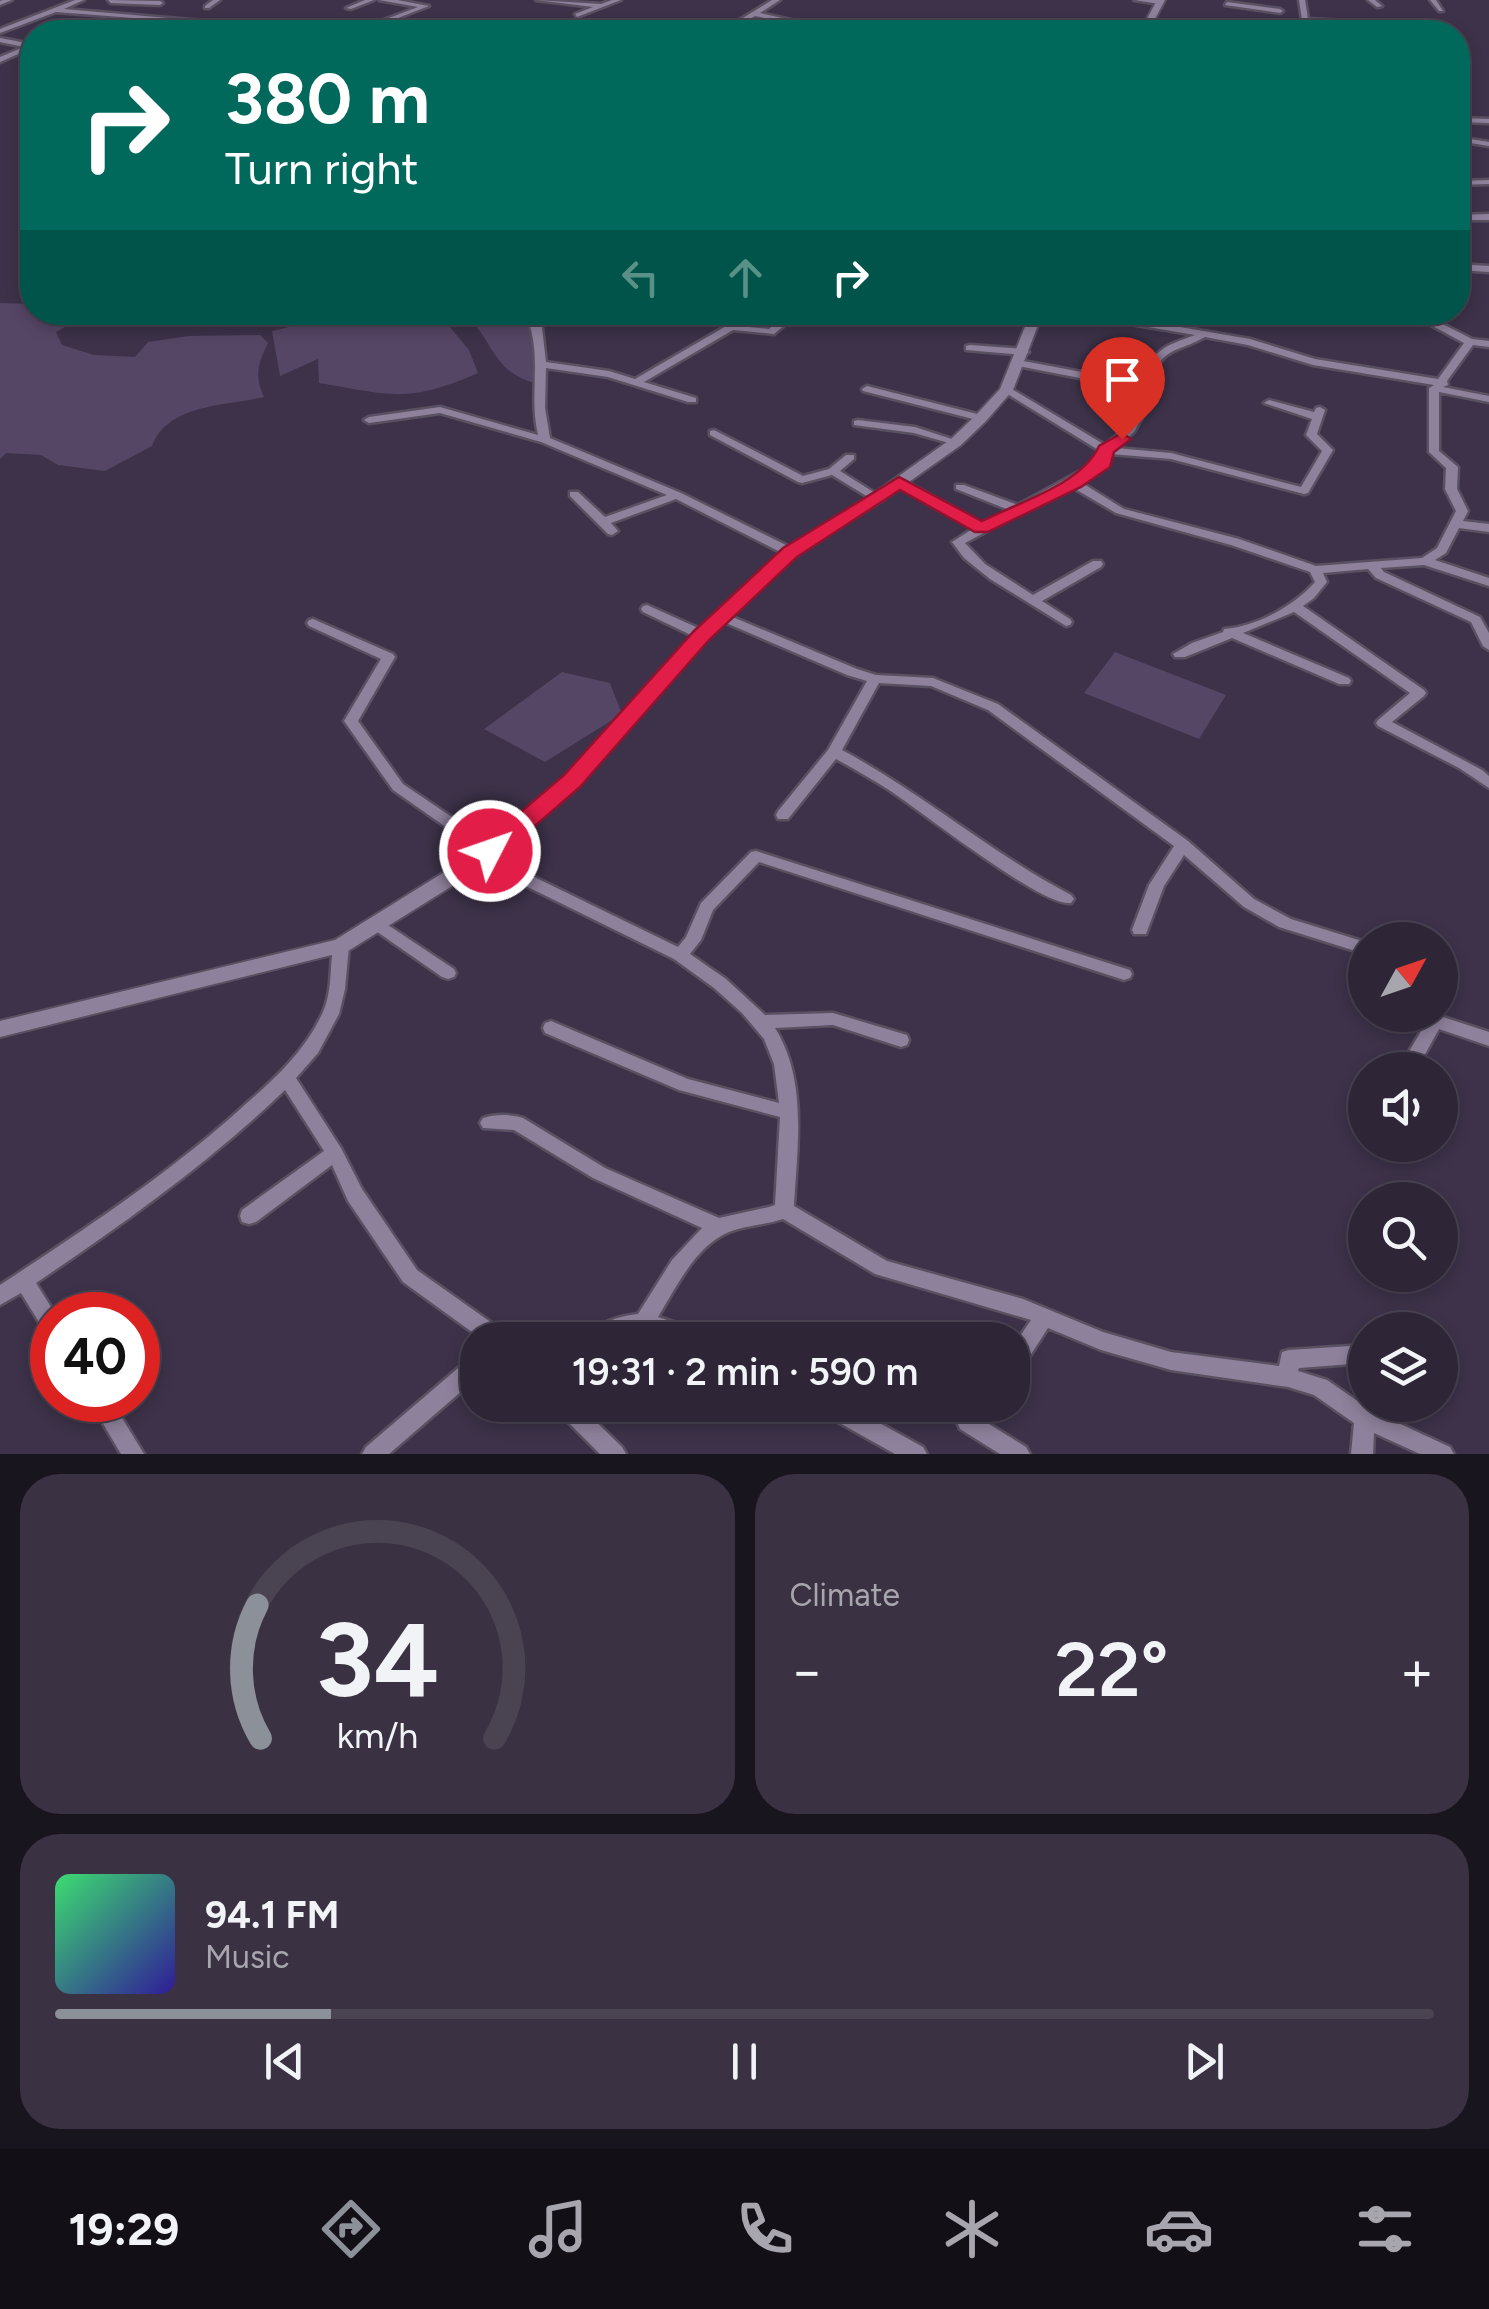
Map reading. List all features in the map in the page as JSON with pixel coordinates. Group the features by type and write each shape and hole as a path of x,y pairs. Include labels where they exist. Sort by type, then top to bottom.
{"street":[{"path":"0,3 9,0"},
{"path":"28,20 81,0"},
{"path":"207,7 217,0"},
{"path":"350,8 370,0"},
{"path":"382,0 426,6 388,20"},
{"path":"539,0 604,6"},
{"path":"577,16 618,0"},
{"path":"744,20 777,0"},
{"path":"1136,0 1161,1"},
{"path":"1371,0 1380,6"},
{"path":"1432,0 1442,10"},
{"path":"111,2 161,2"},
{"path":"148,16 161,2"},
{"path":"421,5 432,2"},
{"path":"1227,4 1256,4 1280,11"},
{"path":"55,10 190,20"},
{"path":"755,14 784,20"},
{"path":"537,325 542,364 540,426 546,440"},
{"path":"638,381 731,327 771,332 779,325"},
{"path":"0,1029 342,946 486,855 572,781 702,636 790,552 878,498 956,442 981,418 1006,390 1032,325"},
{"path":"1146,325 1250,342 1313,362 1489,399"},
{"path":"1437,325 1470,342 1489,344"},
{"path":"1145,384 1152,359 1200,336"},
{"path":"1426,561 1442,550 1459,524 1462,511 1451,489 1452,467 1434,452 1439,386 1470,342"},
{"path":"970,348 1145,384 1153,390 1130,430 1106,450 1104,463 1074,483 958,542 974,566 1036,599 1066,622"},
{"path":"1308,377 1313,362"},
{"path":"542,364 638,381 692,400"},
{"path":"867,389 981,418"},
{"path":"1006,390 1106,450 1170,456 1304,491 1328,450 1312,435 1319,413 1269,404"},
{"path":"369,420 440,410 546,440 676,495 790,552"},
{"path":"858,422 915,430 956,442"},
{"path":"714,433 802,480 833,471 850,456"},
{"path":"833,471 878,498"},
{"path":"899,482 982,528"},
{"path":"1074,483 1120,511 1235,542 1315,570 1426,561 1489,582"},
{"path":"960,488 1018,509"},
{"path":"574,494 609,526 676,495"},
{"path":"1459,524 1489,528"},
{"path":"1036,599 1096,564"},
{"path":"1371,565 1380,575 1476,620 1489,646"},
{"path":"1180,654 1296,607 1312,596 1321,582 1315,570"},
{"path":"1296,607 1419,693 1383,723 1418,746 1466,762 1489,783"},
{"path":"647,608 702,636"},
{"path":"722,616 875,679 934,682 993,707 1184,845 1264,912 1285,923 1348,943"},
{"path":"312,623 388,657 351,721 371,754 398,786 486,855 704,970 777,1045 790,1113 784,1210"},
{"path":"1228,632 1344,681"},
{"path":"783,815 834,752 875,679"},
{"path":"834,752 884,776 998,861 1066,899"},
{"path":"1140,930 1157,885 1184,845"},
{"path":"680,955 694,940 706,907 756,856 1124,974"},
{"path":"378,925 448,973"},
{"path":"0,1296 226,1134 287,1078 332,1014 342,946"},
{"path":"758,1022 834,1018 901,1040"},
{"path":"1458,1027 1489,1039"},
{"path":"551,1028 685,1085 790,1113"},
{"path":"287,1078 335,1153 355,1195 410,1276 474,1322"},
{"path":"489,1123 517,1123 599,1174 719,1227"},
{"path":"249,1216 335,1153"},
{"path":"646,1320 701,1238 719,1227 784,1210 882,1268 1044,1317 1102,1341 1171,1362 1288,1377 1320,1387 1348,1406"},
{"path":"23,1280 31,1292"},
{"path":"1030,1338 1044,1317"},
{"path":"639,1322 651,1322"},
{"path":"1288,1377 1289,1359 1348,1355"},
{"path":"373,1454 460,1379"},
{"path":"113,1422 133,1454"},
{"path":"583,1422 616,1454"},
{"path":"858,1422 916,1454"},
{"path":"967,1422 1018,1454"},
{"path":"1362,1454 1365,1422"},
{"path":"1374,1422 1443,1454"}],"shaded area":[{"path":"0,303 20,304 20,325 68,325 56,332 62,345 94,355 135,357 148,342 189,336 260,335 268,343 258,370 264,397 184,414 160,432 152,446 105,471 58,465 41,455 6,453 0,459"},
{"path":"448,325 469,350 478,373 433,389 399,394 319,383 318,359 280,376 272,331 294,326"},
{"path":"475,325 533,325 547,386 515,375 497,358"},
{"path":"1115,652 1226,695 1199,739 1084,693"},
{"path":"562,672 610,683 622,714 545,762 484,729"}],"route":[{"path":"490,851 572,781 702,636 790,552 899,482 982,528 1042,495 1074,483 1104,463 1106,450 1122,439"}]}
